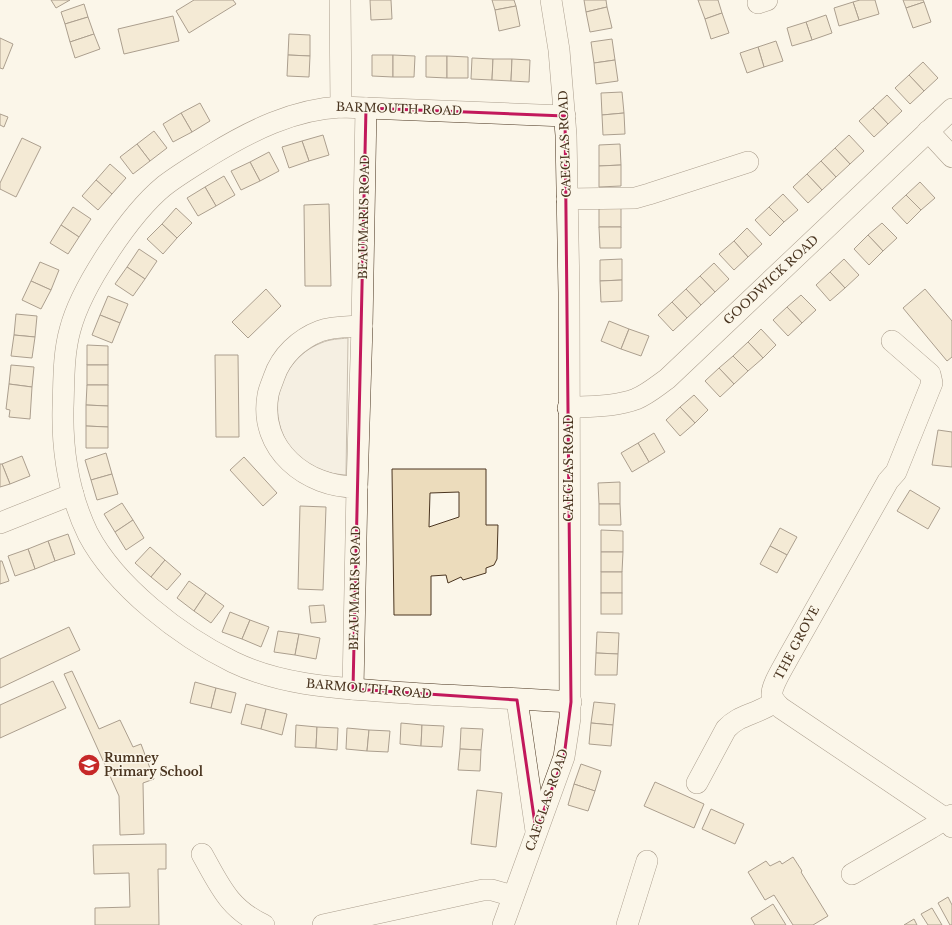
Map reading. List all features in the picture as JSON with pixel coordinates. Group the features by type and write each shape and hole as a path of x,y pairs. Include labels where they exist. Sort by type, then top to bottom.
{"street":[{"path":"340,0 341,107"},
{"name":"CAEGLAS ROAD","path":"503,925 564,757 568,740 571,702 568,408 569,292 567,199 564,116 559,50 551,0"},
{"name":"BARMOUTH ROAD","path":"564,116 341,107 313,110 288,117 260,128 224,147 164,186 143,206 110,251 94,278 75,314 69,331 63,419 65,450 73,494 88,534 102,556 153,609 192,638 235,662 259,672 309,685 518,700 571,702"},
{"name":"BEAUMARIS ROAD","path":"353,689 366,108"},
{"name":"GOODWICK ROAD","path":"568,408 619,403 635,399 652,390 672,373 952,109"},
{"path":"928,131 952,157"},
{"path":"567,199 635,198 748,162"},
{"path":"357,487 326,483 304,473 294,465 285,456 274,439 269,425 267,409 268,395 277,369 286,355 298,343 311,335 332,328 362,326"},
{"name":"THE GROVE","path":"775,702 772,696 773,688 788,658 888,481 896,472 932,383 930,374 892,341"},
{"path":"0,523 73,494"},
{"path":"518,700 536,832"},
{"path":"697,784 726,729 741,717 761,710 775,702 781,708 950,820 852,874"},
{"path":"202,854 228,900 249,917 264,925"},
{"path":"627,925 647,861"},
{"path":"323,925 483,890 492,890 513,896"}],"highlighted area":[{"path":"366,108 565,116 571,702 564,757 536,831 517,700 353,689"}],"shaded area":[{"path":"348,338 346,475 332,473 313,467 301,459 286,440 280,424 278,408 279,392 293,363 306,352 321,343"}],"building":[{"path":"51,0 70,0 56,8"},
{"path":"194,0 233,0 236,4 189,33 176,11"},
{"path":"370,0 391,0 392,19 371,20"},
{"path":"492,0 514,0 516,6 495,10"},
{"path":"584,0 606,0 607,7 586,12"},
{"path":"698,0 718,0 722,13 705,19"},
{"path":"860,0 875,0 879,14 859,20 853,2"},
{"path":"903,0 923,0 924,2 906,8"},
{"path":"853,2 859,20 839,26 834,8"},
{"path":"924,2 931,22 913,28 906,8"},
{"path":"84,4 88,17 65,24 61,12"},
{"path":"516,6 520,26 499,31 495,10"},
{"path":"607,7 612,28 590,32 586,12"},
{"path":"722,13 729,33 711,39 705,19"},
{"path":"826,15 832,33 812,40 806,22"},
{"path":"173,16 179,41 124,54 118,29"},
{"path":"88,17 94,34 70,42 65,24"},
{"path":"806,22 812,40 792,46 787,28"},
{"path":"94,34 100,49 75,58 70,42"},
{"path":"289,34 310,35 310,56 288,55"},
{"path":"0,38 13,44 3,69 0,68"},
{"path":"612,39 615,60 594,63 591,42"},
{"path":"776,41 783,61 764,67 758,47"},
{"path":"758,47 764,67 747,73 740,53"},
{"path":"288,55 310,56 309,77 287,76"},
{"path":"372,55 393,55 393,77 372,76"},
{"path":"393,55 415,56 414,77 393,77"},
{"path":"426,56 447,56 447,78 426,77"},
{"path":"447,56 468,57 468,78 447,78"},
{"path":"472,58 493,59 492,80 471,79"},
{"path":"493,59 512,59 511,81 492,80"},
{"path":"512,59 530,60 529,82 511,81"},
{"path":"615,60 618,81 596,84 594,63"},
{"path":"923,62 938,78 924,91 909,75"},
{"path":"909,75 924,91 910,104 895,88"},
{"path":"622,92 624,113 602,115 601,93"},
{"path":"887,95 902,111 888,124 873,108"},
{"path":"200,103 210,121 192,132 181,113"},
{"path":"873,108 888,124 874,137 859,121"},
{"path":"181,113 192,132 173,142 163,124"},
{"path":"624,113 625,134 603,135 602,115"},
{"path":"0,114 8,117 4,127 0,125"},
{"path":"154,131 167,148 150,161 137,144"},
{"path":"323,135 329,155 309,161 302,141"},
{"path":"849,135 864,151 850,164 835,148"},
{"path":"22,138 41,147 16,197 0,189 0,183"},
{"path":"302,141 309,161 289,168 282,147"},
{"path":"137,144 150,161 133,174 120,157"},
{"path":"620,144 621,165 599,166 599,145"},
{"path":"835,148 850,164 836,177 821,161"},
{"path":"269,152 279,171 260,181 250,162"},
{"path":"821,161 836,177 822,190 807,174"},
{"path":"250,162 260,181 241,190 231,171"},
{"path":"110,164 126,178 112,194 96,180"},
{"path":"621,165 621,186 599,187 599,166"},
{"path":"807,174 822,190 808,203 793,187"},
{"path":"224,176 235,195 216,206 205,187"},
{"path":"96,180 112,194 98,210 82,196"},
{"path":"920,182 935,198 921,210 906,195"},
{"path":"205,187 216,206 198,216 187,198"},
{"path":"783,194 798,210 784,222 769,207"},
{"path":"906,195 921,210 907,224 892,208"},
{"path":"329,204 331,286 305,286 304,205"},
{"path":"599,206 621,206 621,227 599,227"},
{"path":"73,207 91,219 79,237 61,225"},
{"path":"769,207 784,222 770,236 755,220"},
{"path":"176,208 192,223 177,238 162,224"},
{"path":"882,223 897,238 883,251 868,235"},
{"path":"162,224 177,238 163,254 147,239"},
{"path":"61,225 79,237 68,254 50,243"},
{"path":"599,227 621,227 621,248 600,248"},
{"path":"747,228 762,244 748,257 734,241"},
{"path":"868,235 883,251 869,265 854,249"},
{"path":"734,241 748,257 734,270 719,254"},
{"path":"139,249 157,261 145,279 127,267"},
{"path":"622,259 622,280 600,281 600,260"},
{"path":"844,259 859,275 845,288 830,272"},
{"path":"40,262 59,270 51,290 31,281"},
{"path":"714,263 729,279 715,292 700,276"},
{"path":"127,267 145,279 133,296 115,284"},
{"path":"830,272 845,288 830,301 816,285"},
{"path":"700,276 715,292 701,305 686,289"},
{"path":"622,280 622,301 601,302 600,281"},
{"path":"31,281 51,290 41,309 22,300"},
{"path":"266,289 281,306 248,338 232,322"},
{"path":"686,289 701,305 687,318 672,302"},
{"path":"925,289 952,321 952,357 947,361 903,308"},
{"path":"801,295 816,310 802,323 787,307"},
{"path":"108,296 128,304 120,323 100,315"},
{"path":"672,302 687,318 673,331 658,315"},
{"path":"787,307 802,323 788,336 773,320"},
{"path":"16,314 37,316 35,337 14,335"},
{"path":"100,315 120,323 112,343 92,335"},
{"path":"609,321 629,329 621,349 601,341"},
{"path":"629,329 649,336 641,356 621,349"},
{"path":"761,329 776,345 763,358 748,342"},
{"path":"14,335 35,337 32,358 11,356"},
{"path":"748,342 763,358 748,371 733,356"},
{"path":"87,345 108,346 108,365 87,365"},
{"path":"215,355 238,355 239,437 216,437"},
{"path":"733,356 748,371 734,384 719,368"},
{"path":"11,365 34,367 32,387 9,384"},
{"path":"87,365 108,365 108,385 87,385"},
{"path":"719,368 734,384 720,397 705,381"},
{"path":"9,384 32,387 30,419 9,417 10,410 6,409"},
{"path":"87,385 108,385 108,406 86,405"},
{"path":"694,395 708,410 695,423 680,407"},
{"path":"86,405 108,406 108,427 86,426"},
{"path":"680,407 695,423 680,436 666,420"},
{"path":"86,426 108,427 108,448 86,448"},
{"path":"938,430 952,432 952,467 932,465"},
{"path":"654,433 665,452 649,462 638,443"},
{"path":"638,443 649,462 632,472 621,453"},
{"path":"106,453 112,474 91,480 85,460"},
{"path":"22,456 30,476 10,484 2,464"},
{"path":"244,457 277,493 263,506 230,470"},
{"path":"0,464 2,464 10,484 0,487"},
{"path":"392,469 486,469 486,525 498,525 497,559 494,565 486,568 486,573 463,580 461,577 448,583 446,575 431,576 431,615 394,615","holes":["459,492 459,517 429,527 430,493"]},
{"path":"112,474 118,494 97,500 91,480"},
{"path":"620,482 620,504 599,504 598,483"},
{"path":"910,490 940,508 928,529 897,511"},
{"path":"122,503 133,520 115,532 104,514"},
{"path":"599,504 620,504 621,525 599,525"},
{"path":"300,506 326,507 323,590 298,589"},
{"path":"133,520 144,538 126,550 115,532"},
{"path":"780,528 797,537 787,555 770,546"},
{"path":"601,530 623,531 623,552 601,552"},
{"path":"68,534 75,554 55,561 48,541"},
{"path":"48,541 55,561 35,569 28,549"},
{"path":"770,546 787,555 777,573 760,564"},
{"path":"150,547 165,560 151,577 135,563"},
{"path":"28,549 35,569 15,576 8,556"},
{"path":"601,552 623,552 622,572 601,572"},
{"path":"165,560 181,574 167,590 151,577"},
{"path":"0,561 2,561 9,581 0,584"},
{"path":"601,572 622,572 622,593 601,593"},
{"path":"189,581 206,593 194,611 177,598"},
{"path":"206,593 224,606 211,623 194,611"},
{"path":"601,593 622,593 622,614 601,614"},
{"path":"324,605 326,622 311,623 309,606"},
{"path":"230,612 250,620 242,639 222,632"},
{"path":"250,620 269,627 261,647 242,639"},
{"path":"69,627 80,650 0,688 0,659"},
{"path":"278,631 299,634 295,655 274,652"},
{"path":"597,632 619,633 618,654 596,653"},
{"path":"299,634 320,638 316,659 295,655"},
{"path":"596,653 618,654 617,675 595,675"},
{"path":"72,671 99,729 120,720 133,747 141,744 154,779 143,783 144,834 120,835 119,796 64,674"},
{"path":"53,681 66,708 0,738 0,705"},
{"path":"195,682 216,688 211,708 190,703"},
{"path":"216,688 236,693 231,713 211,708"},
{"path":"594,702 615,704 613,725 591,723"},
{"path":"246,704 266,709 261,729 241,724"},
{"path":"266,709 287,714 282,735 261,729"},
{"path":"401,723 422,725 421,746 400,744"},
{"path":"591,723 613,725 611,746 589,744"},
{"path":"296,725 317,727 316,748 295,747"},
{"path":"422,725 444,726 442,747 421,746"},
{"path":"317,727 338,728 337,750 316,748"},
{"path":"347,728 369,730 367,751 346,749"},
{"path":"461,728 483,729 481,750 460,749"},
{"path":"369,730 390,731 388,752 367,751"},
{"path":"460,749 481,750 480,771 458,770"},
{"path":"581,764 601,771 595,791 574,784"},
{"path":"655,782 704,804 694,828 644,806"},
{"path":"574,784 595,791 588,811 568,805"},
{"path":"477,790 502,793 496,847 471,844"},
{"path":"711,809 744,824 735,844 702,829"},
{"path":"166,844 166,869 158,869 159,925 95,925 95,908 130,907 129,873 94,874 93,845"},
{"path":"793,857 828,916 813,925 793,925 774,895 765,900 748,872 766,861 770,866 780,861 782,864"},
{"path":"948,897 952,905 952,925 950,925 938,903"},
{"path":"773,904 786,925 755,925 751,918"},
{"path":"932,908 942,925 928,925 921,914"},
{"path":"914,919 917,925 904,925"}],"place":[{"name":"Rumney Primary School","path":"89,765"}]}
